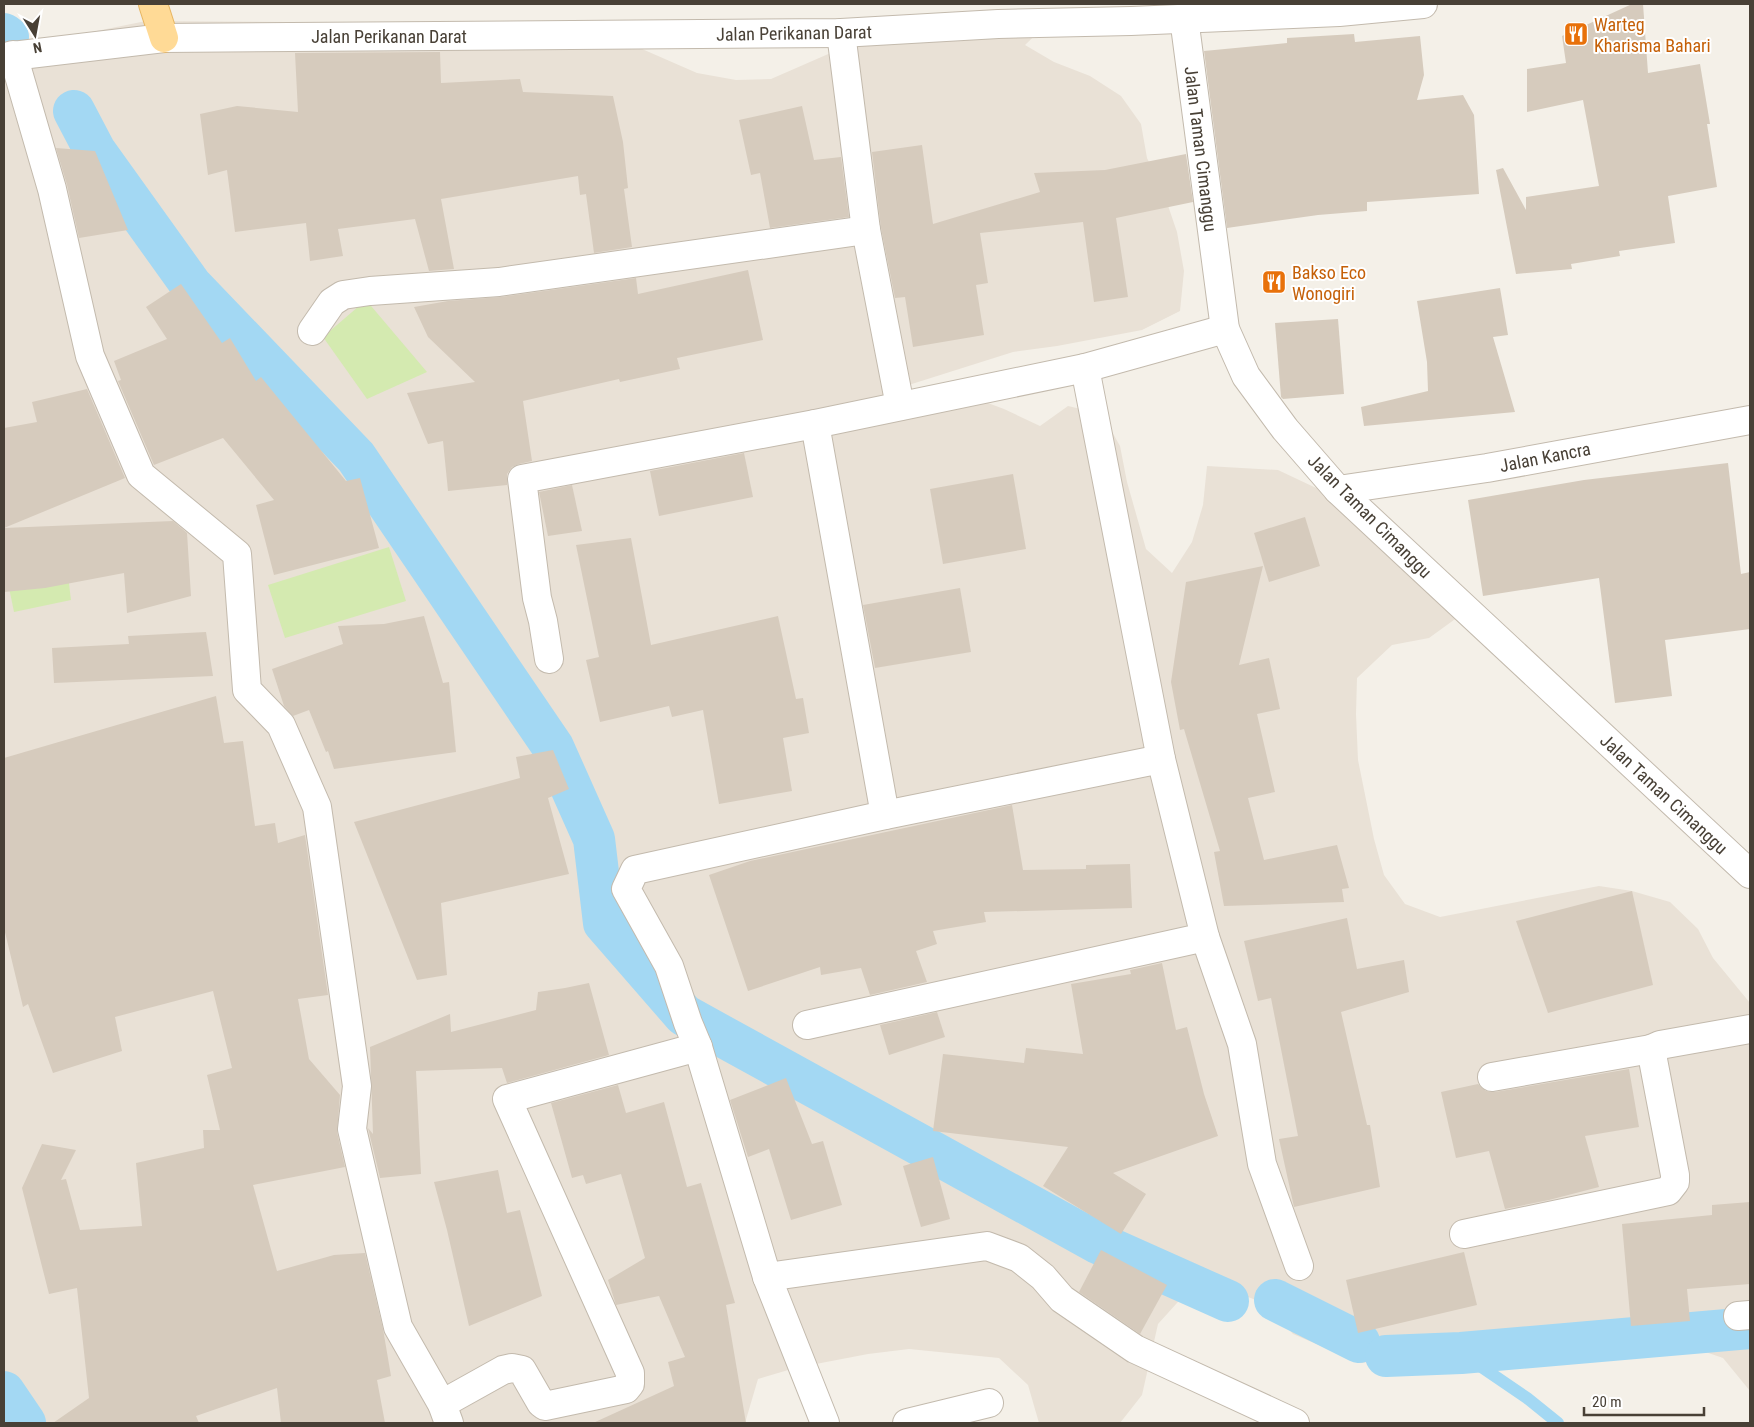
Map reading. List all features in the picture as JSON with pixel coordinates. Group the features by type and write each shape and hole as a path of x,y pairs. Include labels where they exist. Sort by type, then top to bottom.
{"main road":[{"path":"153,4 164,38"}],"street":[{"name":"Jalan Perikanan Darat","path":"8,56 164,38 841,33 997,14 1130,12 1184,18 1423,4"},
{"name":"Jalan Taman Cimanggu","path":"1184,18 1224,328 1246,376 1285,429 1338,490 1750,874"},
{"path":"841,33 866,230 900,406"},
{"path":"8,56 52,189 90,356 141,476 237,554 247,690 281,725 318,807 357,1086 352,1129 398,1328 445,1414 503,1370 512,1368 522,1370 541,1403 545,1406 626,1389 630,1384 630,1373 507,1099 693,1035"},
{"path":"312,331 332,302 343,295 370,291 499,282 866,230"},
{"path":"549,660 543,621 537,598 522,478 816,424 1085,368 1224,328"},
{"path":"1085,368 1161,759 1206,937 1242,1044 1262,1164 1298,1266"},
{"name":"Jalan Kancra","path":"1338,490 1486,468 1750,420"},
{"path":"816,424 885,815"},
{"path":"825,1423 767,1278 693,1035 669,966 626,890 635,870 885,815 1161,759"},
{"path":"807,1025 1206,937"},
{"path":"1492,1077 1651,1049 1660,1045 1750,1029"},
{"path":"1464,1234 1668,1191 1675,1182 1675,1175 1651,1049"},
{"path":"767,1278 987,1246 1019,1258 1043,1277 1062,1299 1135,1349 1295,1423"},
{"path":"907,1423 989,1403"}],"shaded area":[{"path":"1055,16 1025,45 1054,62 1090,76 1121,96 1141,124 1147,158 1162,188 1177,232 1184,271 1180,311 1142,330 1013,352 896,389 969,396 1004,409 1040,426 1068,406 1102,414 1120,446 1127,482 1146,549 1172,573 1192,542 1203,505 1207,466 1278,470 1314,487 1353,500 1458,617 1429,638 1392,645 1357,678 1358,760 1374,839 1384,875 1405,904 1440,917 1599,886 1632,891 1670,902 1698,929 1713,958 1750,1003 1750,1391 1723,1358 1685,1345 1464,1360 1436,1352 1361,1363 1293,1334 1266,1304 1225,1288 1186,1293 1158,1324 1142,1395 1120,1423 1039,1423 1028,1385 999,1358 909,1349 868,1354 795,1368 758,1379 745,1423 4,1423 4,45 72,36 146,21 409,23 626,42 697,73 736,80 771,79 842,48"}],"green space":[{"path":"366,300 427,372 367,399 323,337"},
{"path":"389,547 406,601 285,638 268,585"},
{"path":"65,551 71,600 14,612 4,563"}],"building":[{"path":"1632,4 1643,4 1648,73 1700,64 1710,124 1707,124 1717,187 1668,196 1675,243 1619,251 1620,256 1571,264 1572,269 1516,274 1496,170 1503,168 1526,210 1526,197 1599,186 1583,100 1527,112 1527,69 1566,63 1562,36"},
{"path":"1354,34 1355,42 1420,36 1424,75 1417,100 1463,95 1474,115 1479,194 1367,202 1367,211 1318,215 1227,228 1204,51 1287,43 1287,38"},
{"path":"440,52 441,83 520,79 523,92 613,96 623,142 628,188 624,189 632,247 594,253 586,194 580,195 578,176 441,199 454,269 429,271 415,219 338,229 343,256 310,261 306,223 235,232 227,170 208,175 200,114 237,106 298,112 295,53"},
{"path":"802,106 814,160 841,157 849,217 770,228 760,173 751,175 739,120"},
{"path":"922,145 933,224 1040,192 1034,173 1105,170 1186,154 1193,202 1116,218 1128,297 1094,302 1083,222 980,233 988,283 976,285 984,335 913,347 905,297 895,298 881,228 872,152"},
{"path":"56,148 95,151 128,230 79,238"},
{"path":"748,270 763,340 677,358 680,369 620,382 619,379 523,401 532,461 512,467 507,474 507,485 448,491 443,441 428,444 407,393 475,382 428,337 414,307 448,301 501,297 636,278 638,294"},
{"path":"181,284 222,343 230,338 256,381 261,377 346,481 360,478 379,548 274,575 256,505 274,500 223,438 154,465 118,381 121,380 114,361 167,339 146,307"},
{"path":"1500,288 1508,335 1493,337 1515,412 1364,426 1361,407 1428,391 1427,362 1417,301"},
{"path":"1338,319 1344,394 1283,399 1281,397 1275,323"},
{"path":"87,389 125,478 4,528 4,428 37,422 32,402"},
{"path":"744,453 753,497 659,516 650,471"},
{"path":"1728,463 1741,574 1750,572 1750,629 1665,640 1672,696 1615,703 1599,578 1483,596 1468,500 1584,480"},
{"path":"1013,474 1026,549 943,564 930,489"},
{"path":"572,485 582,531 548,536 539,492"},
{"path":"1305,517 1320,566 1269,582 1254,533"},
{"path":"173,521 187,533 191,596 127,613 124,573 45,588 4,592 4,528"},
{"path":"631,538 651,645 778,616 796,699 803,698 809,733 783,738 792,791 719,804 703,710 672,717 669,706 600,722 586,660 599,657 576,545"},
{"path":"1263,566 1239,665 1269,658 1280,709 1257,714 1275,792 1248,798 1264,860 1337,845 1349,888 1342,889 1344,902 1224,906 1214,852 1220,851 1184,729 1180,730 1171,682 1186,582"},
{"path":"960,588 971,652 875,668 863,605"},
{"path":"424,616 443,683 449,682 456,752 334,769 309,710 293,716 284,706 272,669 343,644 338,626 384,624"},
{"path":"206,632 213,676 54,683 52,648 129,644 128,636"},
{"path":"216,696 224,743 243,741 255,826 275,823 278,843 305,835 328,995 298,999 309,1059 340,1095 337,1132 345,1167 253,1185 277,1271 334,1255 365,1253 383,1329 391,1376 377,1380 385,1423 281,1423 277,1388 196,1416 199,1423 53,1423 89,1398 77,1288 49,1294 22,1188 42,1144 76,1150 61,1180 66,1179 80,1230 142,1226 136,1163 204,1148 203,1130 220,1130 207,1075 232,1068 213,991 115,1017 122,1051 53,1073 28,1004 23,1007 4,928 4,758"},
{"path":"553,750 569,789 548,798 569,874 441,903 447,975 417,980 354,822 520,778 516,757"},
{"path":"1012,805 1023,870 1086,869 1086,865 1130,864 1132,908 984,912 986,922 933,931 937,944 916,951 927,982 870,995 861,968 821,975 820,967 748,991 709,875 750,861"},
{"path":"1632,891 1653,985 1548,1013 1516,921"},
{"path":"1347,918 1357,969 1404,960 1409,992 1341,1012 1367,1125 1370,1125 1380,1187 1294,1207 1279,1139 1298,1136 1271,998 1258,1001 1244,941"},
{"path":"1162,963 1176,1030 1187,1027 1204,1094 1218,1136 1113,1173 1146,1194 1121,1234 1043,1186 1068,1147 933,1131 943,1054 1024,1063 1026,1048 1083,1054 1071,984 1131,974 1130,970"},
{"path":"589,983 609,1055 507,1083 502,1068 416,1071 421,1174 380,1178 368,1128 373,1134 370,1047 450,1014 451,1032 536,1010 538,992"},
{"path":"937,1012 945,1037 889,1055 880,1025"},
{"path":"1629,1069 1639,1127 1585,1136 1599,1187 1505,1209 1489,1151 1456,1158 1441,1092 1478,1084 1486,1091 1495,1092"},
{"path":"786,1078 812,1144 823,1141 842,1205 791,1220 769,1149 748,1157 730,1100"},
{"path":"618,1085 626,1113 664,1102 687,1187 701,1183 735,1303 726,1305 746,1423 593,1423 674,1386 668,1362 685,1357 659,1296 616,1305 608,1280 645,1258 621,1174 586,1184 583,1175 572,1178 551,1103"},
{"path":"933,1157 950,1219 921,1227 903,1166"},
{"path":"498,1170 507,1213 520,1210 542,1296 469,1326 434,1182"},
{"path":"1750,1202 1750,1284 1687,1289 1690,1321 1631,1326 1622,1224 1712,1215 1712,1205"},
{"path":"1101,1250 1167,1285 1140,1334 1079,1292"},
{"path":"1464,1252 1477,1305 1358,1333 1346,1280"}],"waterway":[{"path":"4,34 8,37"},
{"path":"74,111 95,151 191,285 356,457 553,747 594,839 604,923 684,1015 1098,1243 1228,1301"},
{"path":"1275,1300 1359,1342"},
{"path":"1386,1356 1461,1353 1750,1328"},
{"path":"1461,1353 1527,1398 1558,1423"},
{"path":"4,1392 25,1423"}],"place":[{"name":"Warteg Kharisma Bahari","path":"1576,34"},
{"name":"Bakso Eco Wonogiri","path":"1274,282"}]}
